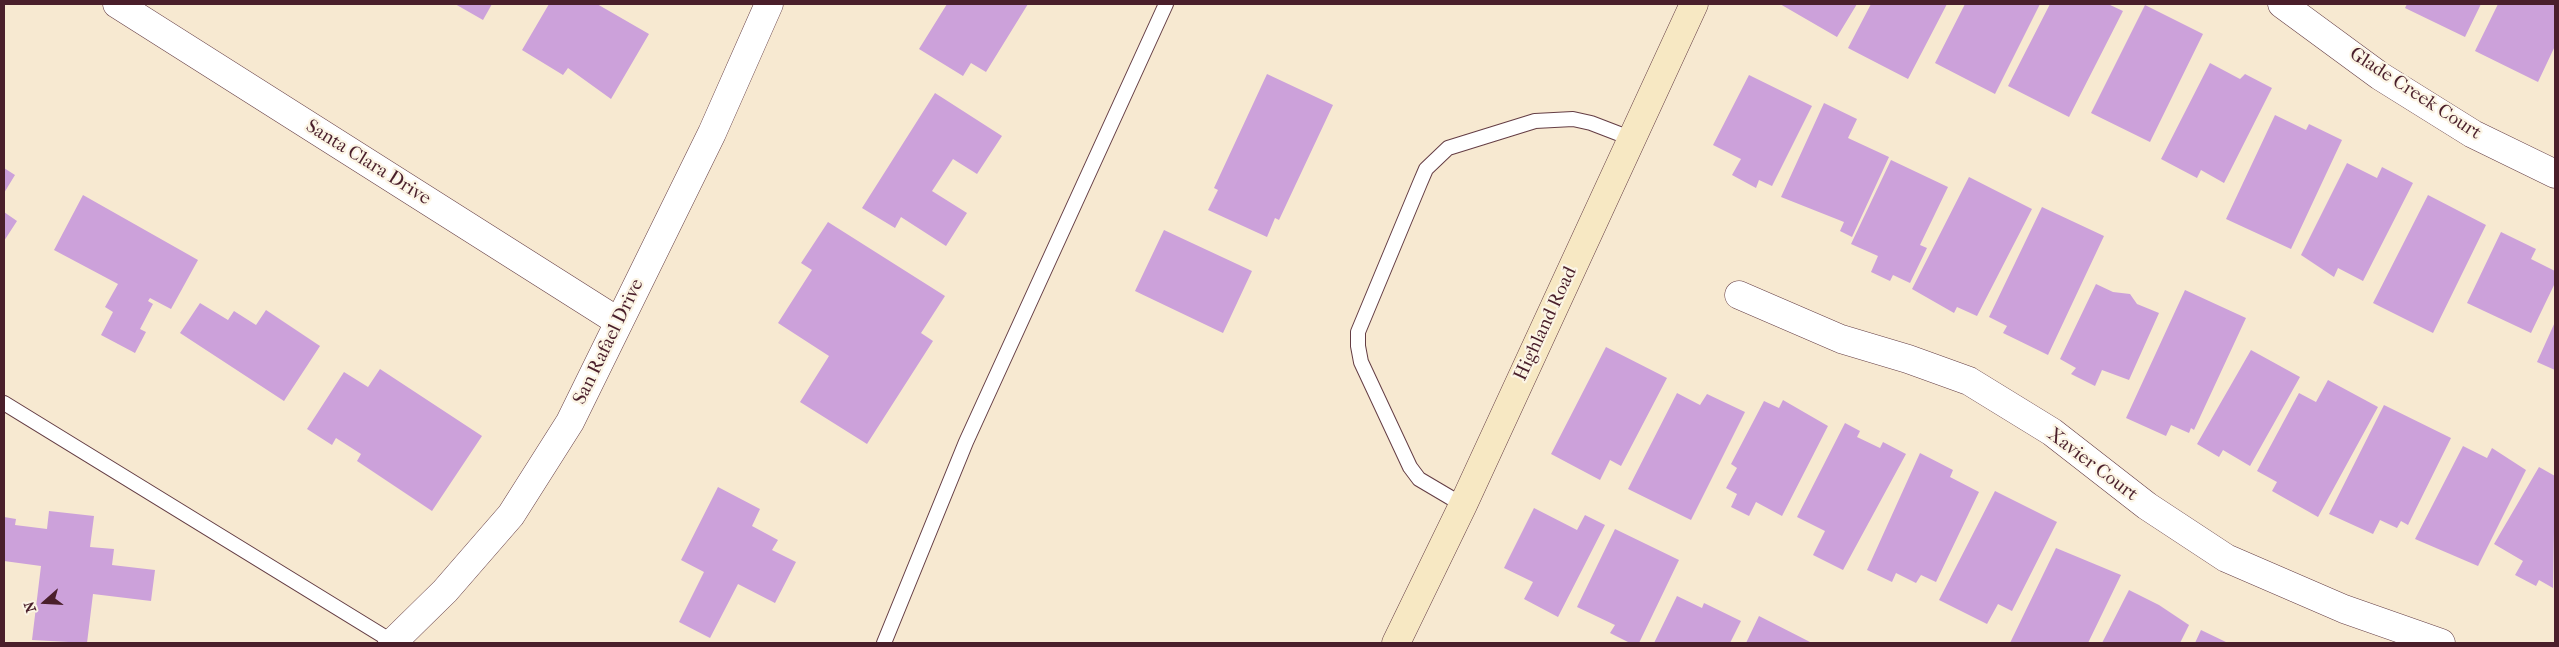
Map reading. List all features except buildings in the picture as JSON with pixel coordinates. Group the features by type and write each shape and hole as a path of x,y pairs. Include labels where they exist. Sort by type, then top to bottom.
{"street":[{"name":"Santa Clara Drive","path":"117,4 619,322"},
{"name":"San Rafael Drive","path":"392,643 445,591 511,515 570,422 712,133 769,4"},
{"name":"Highland Road","path":"1396,643 1463,505 1630,138 1694,4"},
{"name":"Glade Creek Court","path":"2282,4 2380,76 2473,134 2555,174"},
{"name":"Xavier Court","path":"1739,295 1841,339 1908,359 1969,381 2052,432 2147,506 2226,558 2344,609 2441,643"}],"lane":[{"path":"884,643 966,442 1166,4"},
{"path":"1463,505 1419,479 1410,467 1362,362 1358,346 1358,332 1426,169 1448,148 1534,121 1553,119 1591,122 1630,138"},
{"path":"4,404 392,643"}]}
